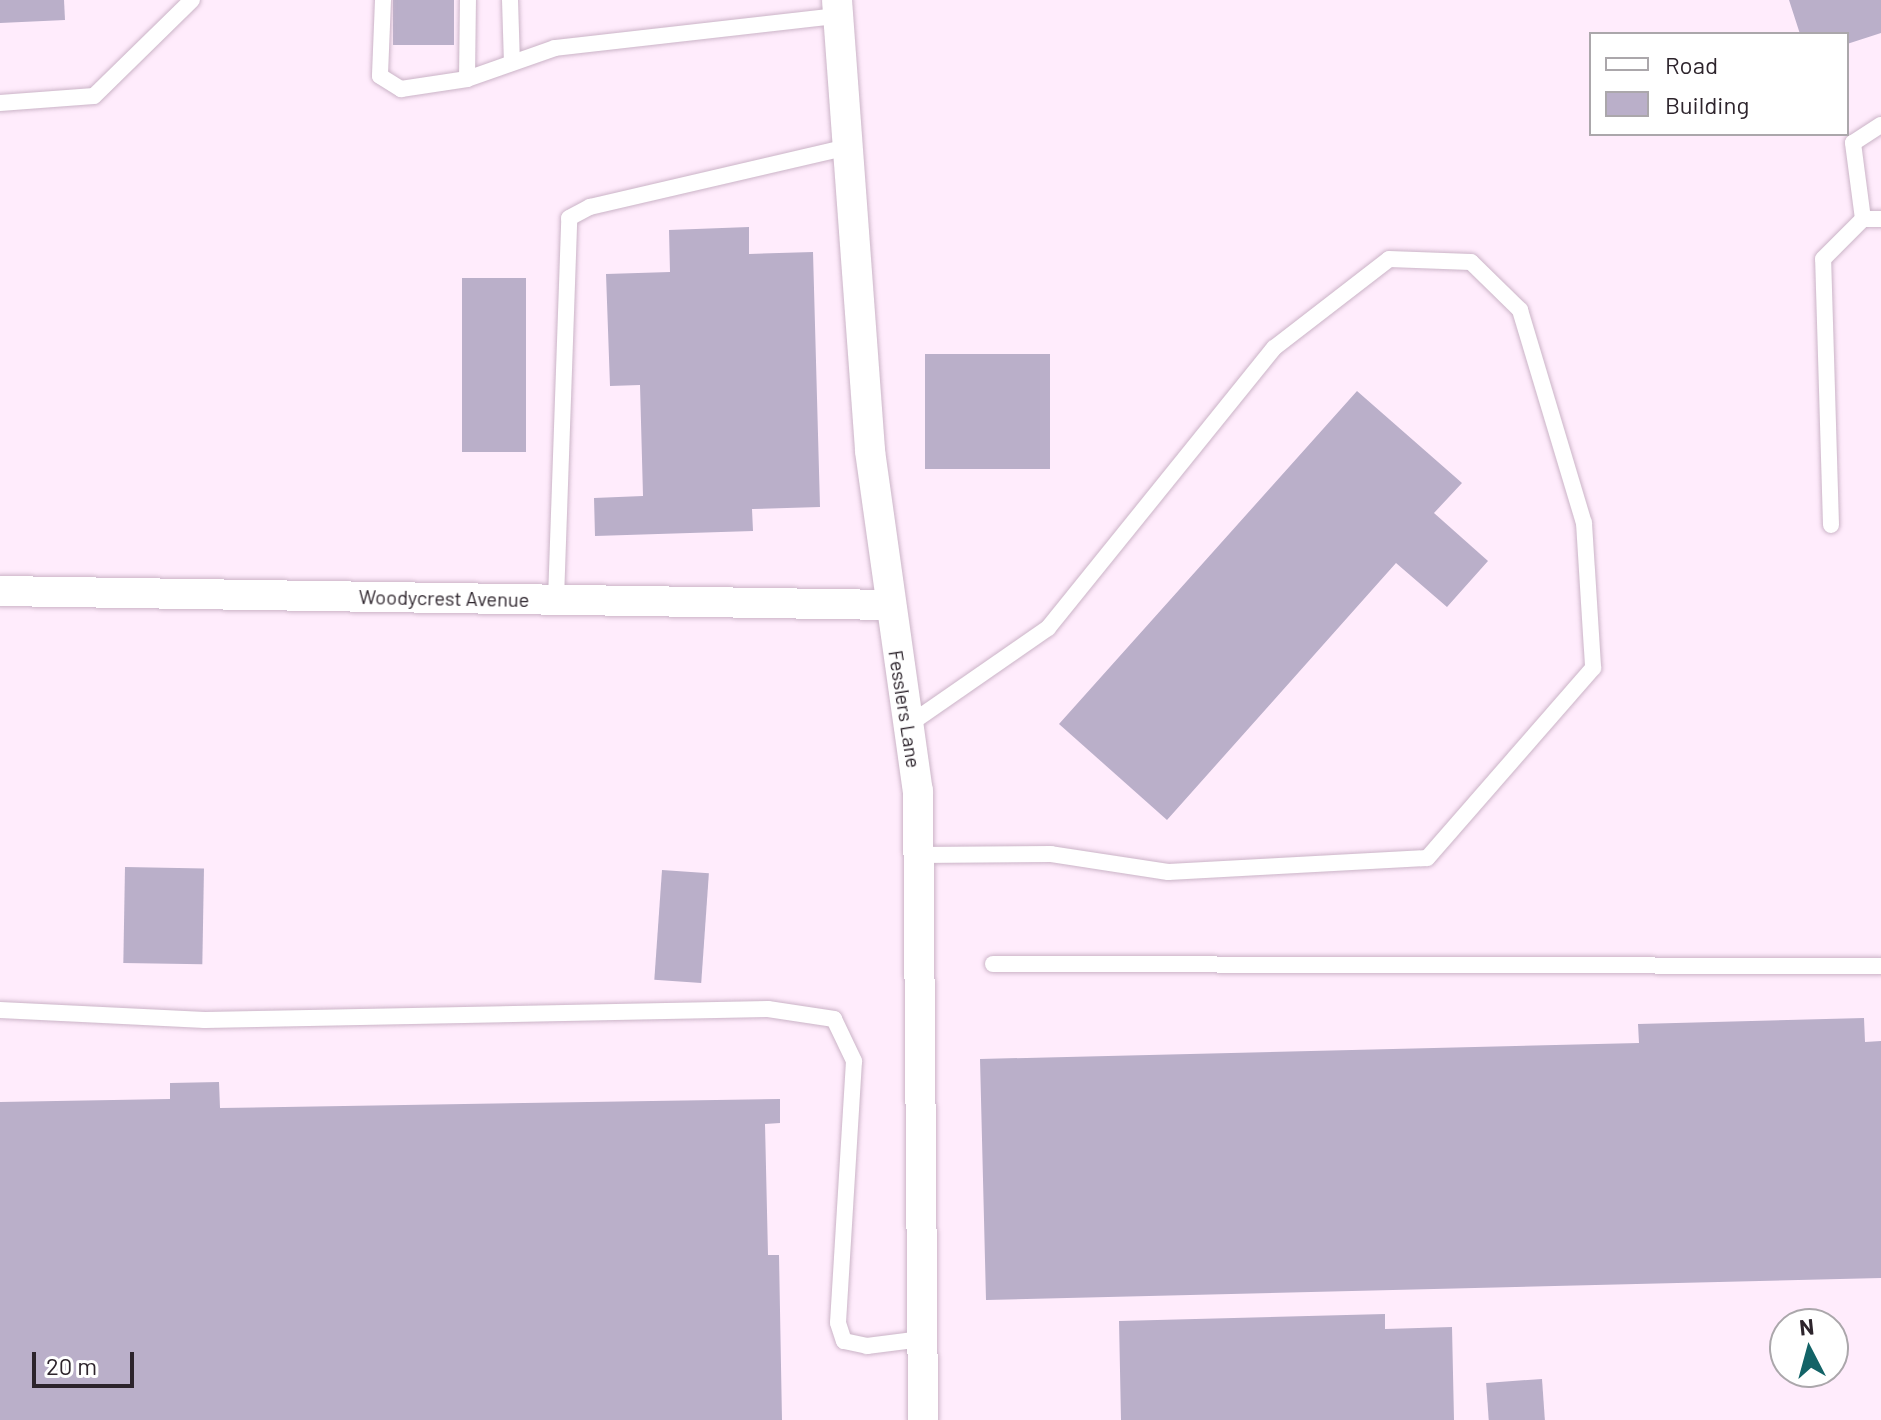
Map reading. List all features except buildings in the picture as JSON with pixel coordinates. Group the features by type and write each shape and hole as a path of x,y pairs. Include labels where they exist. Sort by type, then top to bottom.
{"street":[{"name":"Fesslers Lane","path":"838,8 847,147 889,605 918,791 923,1420"},
{"name":"Woodycrest Avenue","path":"0,591 889,605"}],"lane":[{"path":"0,103 94,96 192,0"},
{"path":"383,0 380,76 401,89 467,79 555,48 838,8"},
{"path":"467,79 468,0"},
{"path":"510,0 512,62"},
{"path":"1863,219 1853,143 1881,125"},
{"path":"556,599 569,218 590,207 847,147"},
{"path":"1831,525 1823,259 1863,219 1881,219"},
{"path":"908,725 1048,628 1274,348 1389,259 1471,262 1520,310 1584,523 1593,668 1427,858 1168,872 1051,854 918,855"},
{"path":"993,964 1881,966"},
{"path":"0,1010 205,1020 768,1009 834,1019 854,1061 838,1323 844,1341 867,1346 922,1339"}]}
